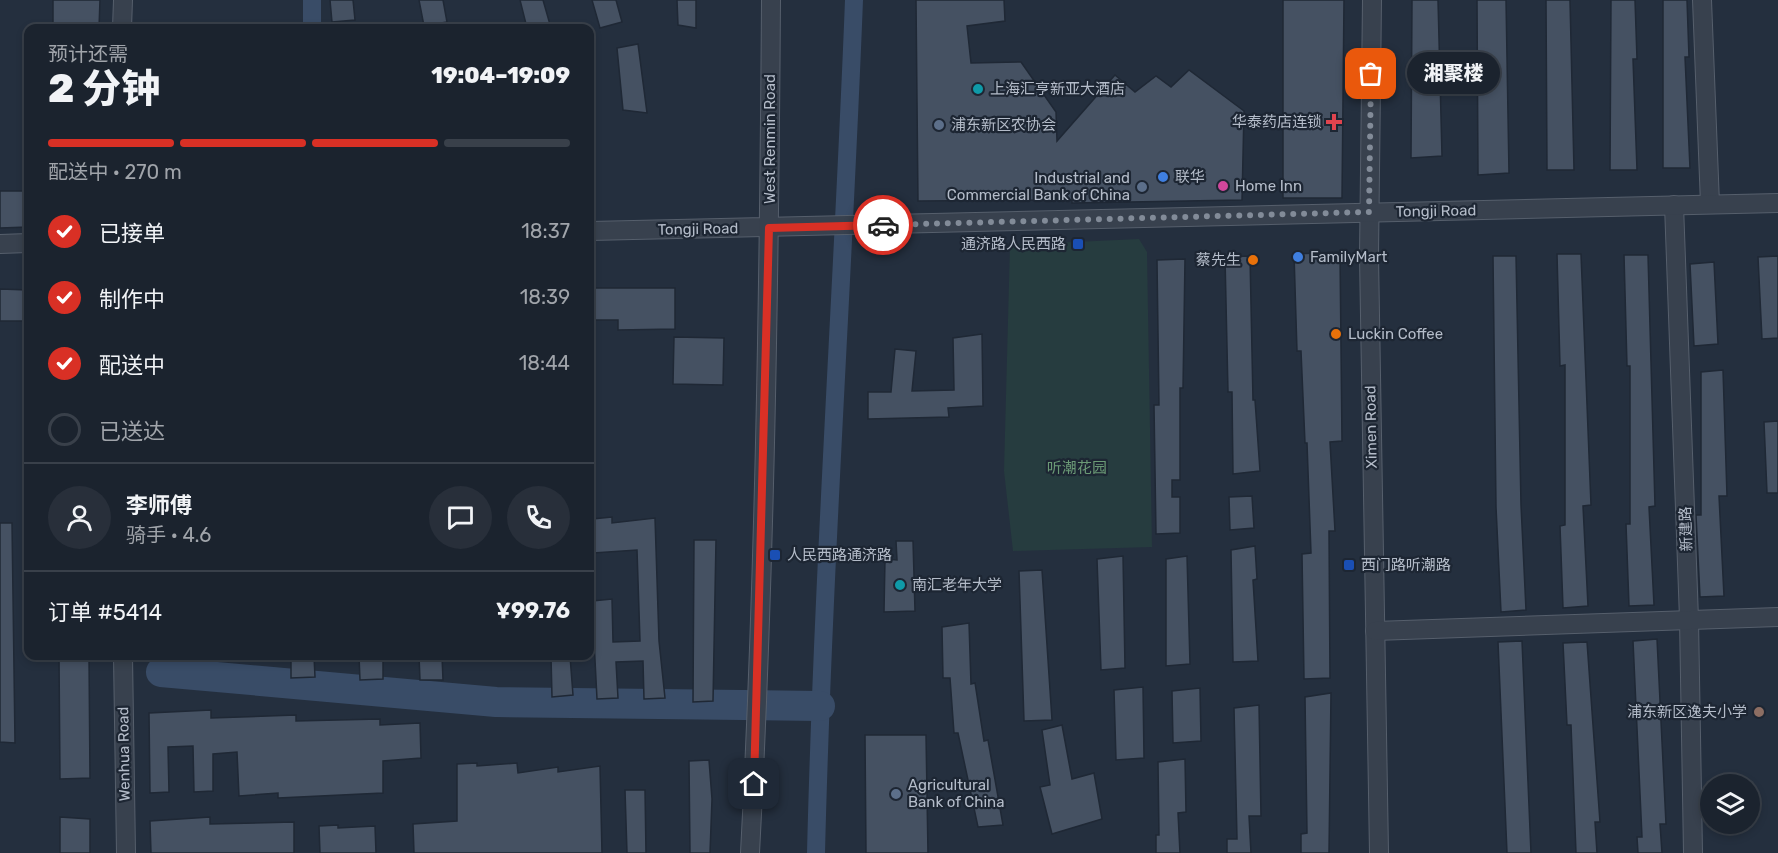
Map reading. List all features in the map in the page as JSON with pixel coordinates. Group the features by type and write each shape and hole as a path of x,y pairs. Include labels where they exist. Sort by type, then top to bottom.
{"street":[{"path":"122,24 123,0"},
{"name":"West Renmin Road","path":"750,853 756,736 769,228 771,0"},
{"name":"Ximen Road","path":"1372,0 1369,212 1379,853"},
{"path":"1702,0 1710,204"},
{"name":"Tongji Road","path":"594,231 1778,203"},
{"name":"新建路","path":"1674,205 1689,619 1693,853"},
{"path":"0,244 24,243"},
{"path":"1375,631 1778,617"},
{"name":"Wenhua Road","path":"123,660 126,853"}],"green space":[{"name":"听潮花园","path":"1139,239 1147,252 1152,547 1013,551 1004,471 1010,245"}],"building":[{"path":"53,0 100,0 99,24 53,24"},
{"path":"330,0 353,0 355,20 332,22"},
{"path":"419,0 443,0 447,22 424,24"},
{"path":"520,0 543,0 550,24 526,24"},
{"path":"592,0 616,0 622,22 600,28"},
{"path":"677,0 696,0 696,28 678,25"},
{"path":"916,0 1004,0 1005,21 967,26 971,63 1021,62 1056,112 1057,141 1115,75 1135,92 1156,76 1171,87 1189,70 1244,111 1242,200 1072,203 1072,200 918,201"},
{"path":"1283,0 1344,0 1342,198 1283,198"},
{"path":"1412,0 1438,0 1442,156 1411,158"},
{"path":"1477,0 1506,0 1509,173 1478,175"},
{"path":"1546,0 1570,0 1574,170 1547,170"},
{"path":"1611,0 1635,0 1637,59 1633,59 1637,170 1610,170"},
{"path":"1663,0 1687,0 1689,57 1685,57 1690,168 1663,168"},
{"path":"638,44 647,113 623,110 617,48"},
{"path":"0,191 24,191 24,227 0,228"},
{"path":"1340,252 1342,441 1330,442 1335,531 1329,531 1330,678 1304,679 1302,554 1311,553 1301,351 1297,351 1294,254"},
{"path":"1557,254 1581,254 1591,505 1583,506 1588,606 1563,608 1560,526 1565,525 1565,365 1560,366"},
{"path":"1624,255 1648,255 1655,506 1649,507 1654,605 1629,606 1626,524 1630,524 1630,366 1627,366"},
{"path":"1250,256 1253,400 1255,400 1260,471 1233,474 1232,392 1228,392 1225,257"},
{"path":"1493,256 1516,256 1521,505 1526,610 1501,612 1496,507"},
{"path":"1778,256 1778,338 1762,339 1758,257"},
{"path":"1185,259 1183,388 1180,388 1180,480 1172,480 1172,497 1180,497 1180,533 1156,534 1154,405 1159,405 1157,260"},
{"path":"1714,262 1718,344 1694,346 1690,264"},
{"path":"594,288 675,288 675,329 618,330 618,320 594,320"},
{"path":"0,289 24,290 24,321 0,321"},
{"path":"982,334 983,406 948,408 949,417 868,419 868,392 891,392 895,349 916,351 912,391 954,390 953,338"},
{"path":"674,337 724,338 723,385 673,384"},
{"path":"1723,370 1727,496 1719,496 1724,596 1700,597 1696,515 1701,515 1701,372"},
{"path":"1778,421 1778,493 1767,493 1764,422"},
{"path":"1252,496 1254,528 1230,530 1229,497"},
{"path":"612,517 612,523 655,518 659,641 665,698 644,699 643,661 616,662 618,698 597,699 594,601 612,599 613,642 640,641 637,550 594,553 594,519"},
{"path":"0,523 12,523 15,743 0,742"},
{"path":"694,540 716,540 713,701 693,702"},
{"name":"南汇老年大学","path":"896,541 913,541 915,611 884,612 885,559 897,560"},
{"path":"1255,546 1257,579 1253,580 1258,661 1233,662 1231,550"},
{"path":"1123,556 1125,668 1101,670 1097,559"},
{"path":"1187,556 1190,664 1166,666 1166,559"},
{"path":"1042,570 1052,720 1024,721 1019,571"},
{"path":"969,623 971,684 975,683 984,741 988,740 1003,825 978,827 958,733 954,733 950,678 943,678 942,627"},
{"path":"1657,639 1666,824 1660,824 1662,853 1638,853 1637,837 1642,837 1633,641"},
{"path":"1522,641 1531,853 1507,853 1498,642"},
{"path":"1587,642 1600,822 1595,822 1597,853 1576,853 1571,725 1567,725 1563,643"},
{"path":"59,660 89,660 90,778 60,779"},
{"path":"291,660 314,660 315,677 291,678"},
{"path":"359,660 383,660 383,679 360,680"},
{"path":"419,660 442,660 443,680 420,680"},
{"path":"551,660 570,660 573,695 552,697"},
{"path":"1143,687 1144,758 1116,760 1114,690"},
{"path":"1200,688 1201,741 1173,743 1172,691"},
{"path":"1331,693 1329,853 1301,853 1301,834 1307,833 1305,697"},
{"path":"1259,705 1261,816 1249,816 1251,853 1227,853 1227,839 1237,839 1234,708"},
{"path":"211,710 211,718 296,715 296,721 380,719 380,725 420,723 421,758 383,761 383,793 278,798 278,793 239,796 237,752 213,754 213,791 194,792 193,746 168,747 169,792 150,793 149,713"},
{"path":"1062,725 1072,779 1094,773 1102,819 1052,834 1040,787 1050,785 1042,730"},
{"name":"Agricultural Bank of China","path":"865,735 926,735 928,853 866,853"},
{"path":"1185,759 1186,812 1178,813 1180,853 1156,853 1156,835 1159,835 1158,762"},
{"path":"709,760 712,799 710,853 690,853 689,761"},
{"path":"477,763 477,766 517,763 518,773 558,767 558,772 600,766 602,853 414,853 413,824 457,821 457,764"},
{"path":"625,790 645,790 646,853 627,853"},
{"path":"60,817 90,819 90,853 60,853"},
{"path":"210,817 210,824 294,822 294,853 151,853 150,821"},
{"path":"338,825 338,828 375,826 376,853 320,853 319,826"}],"waterway":[{"path":"312,0 312,24"},
{"path":"816,853 823,639 854,0"},
{"path":"161,672 496,702 820,706"}],"way so far":[{"path":"883,225 1369,212 1371,74"}],"place":[{"name":"湘聚楼","path":"1371,74"},
{"name":"上海汇亨新亚大酒店","path":"978,89"},
{"name":"华泰药店连锁","path":"1334,122"},
{"name":"浦东新区农协会","path":"939,125"},
{"name":"联华","path":"1163,177"},
{"name":"Home Inn","path":"1223,186"},
{"name":"Industrial and Commercial Bank of China","path":"1142,187"},
{"name":"通济路人民西路","path":"1078,244"},
{"name":"FamilyMart","path":"1298,257"},
{"name":"蔡先生","path":"1253,260"},
{"name":"Luckin Coffee","path":"1336,334"},
{"name":"人民西路通济路","path":"775,555"},
{"name":"西门路听潮路","path":"1349,565"},
{"name":"南汇老年大学","path":"900,585"},
{"name":"浦东新区逸夫小学","path":"1759,712"},
{"name":"Agricultural Bank of China","path":"896,794"}],"route":[{"path":"754,784 769,228 883,225"}]}
